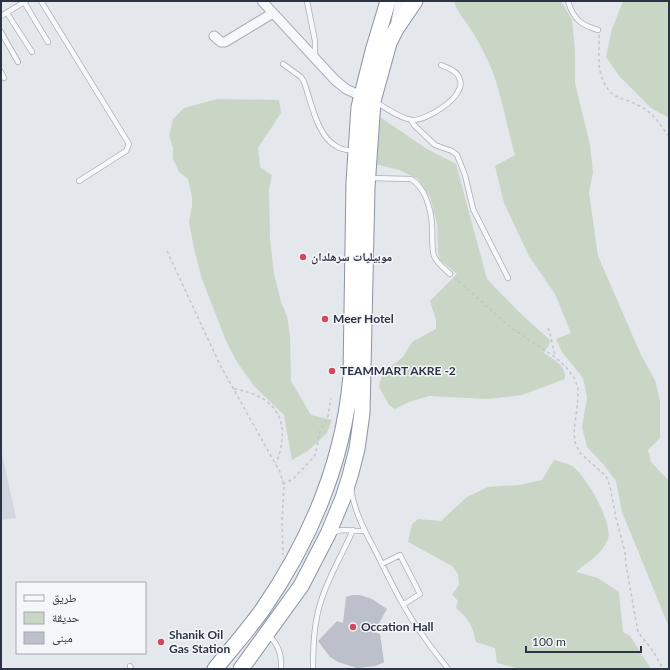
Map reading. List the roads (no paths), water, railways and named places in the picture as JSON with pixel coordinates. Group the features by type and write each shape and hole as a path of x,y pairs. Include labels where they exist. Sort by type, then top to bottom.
{"highway":[{"path":"241,669 301,586 328,534 343,498 357,449 362,413 367,178 367,98 373,50 388,1"},
{"path":"215,669 262,611 289,568 315,518 331,477 339,449 349,400 352,353 356,151 359,107 367,98 383,64 389,43 396,29 415,1"}],"street":[{"path":"262,1 334,80 346,89 367,98"},
{"path":"396,29 401,1"},
{"path":"214,36 221,42 225,42 273,13"}],"lane":[{"path":"41,1 129,144 126,151 79,181"},
{"path":"307,1 315,41 315,58"},
{"path":"568,1 577,20 583,26 598,30"},
{"path":"1,16 25,2 48,42"},
{"path":"7,13 32,52"},
{"path":"1,32 18,62"},
{"path":"284,64 301,77 304,82 319,125 328,140 340,148 356,151"},
{"path":"367,98 411,120 425,118 444,107 458,91 461,81 458,76 453,70 441,65"},
{"path":"1,72 4,78"},
{"path":"411,120 414,125 435,145 452,151 457,155 465,175 473,209 508,278"},
{"path":"367,178 405,178 414,181 422,190 428,203 432,222 434,254 436,260 450,274"},
{"path":"350,476 354,502 365,531 423,637 448,669"},
{"path":"328,534 341,530 365,531"},
{"path":"314,669 314,634 322,596 353,530"},
{"path":"382,564 400,555 420,594 404,604"},
{"path":"266,634 274,640 278,646 280,652 281,669"}],"place":[{"name":"موبيليات سرهلدان","path":"303,257"},
{"name":"Meer Hotel","path":"325,319"},
{"name":"TEAMMART AKRE -2","path":"332,371"},
{"name":"Occation Hall","path":"353,627"},
{"name":"Shanik Oil Gas Station","path":"161,642"}]}
